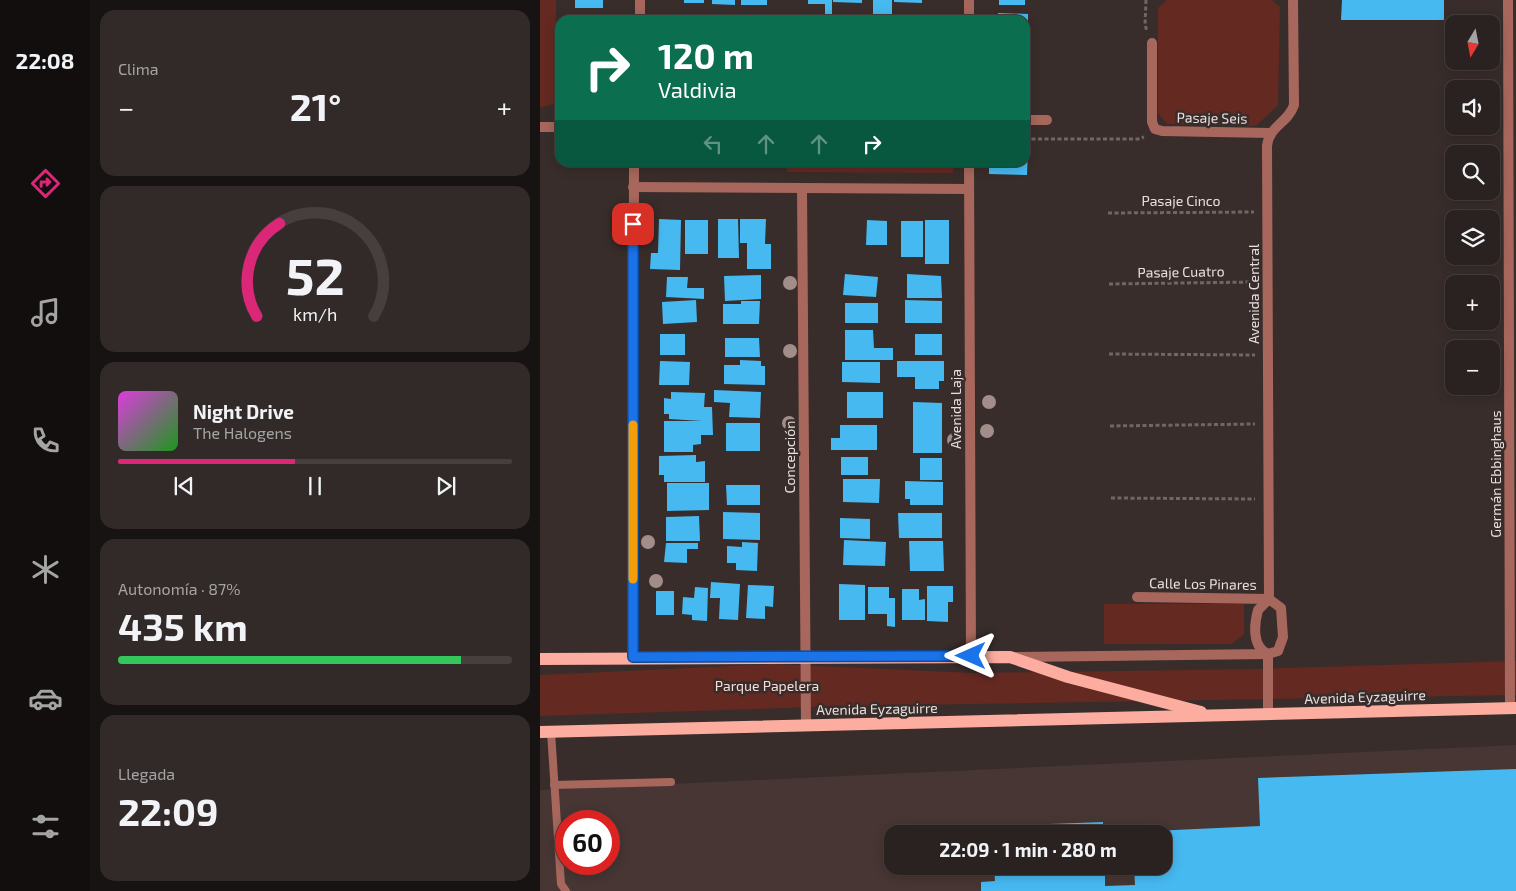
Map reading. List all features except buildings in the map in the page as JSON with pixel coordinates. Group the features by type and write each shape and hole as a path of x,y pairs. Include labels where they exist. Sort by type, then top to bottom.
{"main road":[{"name":"Avenida Eyzaguirre","path":"540,659 805,656 1010,657 1068,677 1215,716"},
{"name":"Avenida Eyzaguirre","path":"545,732 1513,708"}],"street":[{"path":"640,0 640,15"},
{"path":"969,0 969,15"},
{"path":"1270,133 1288,118 1294,105 1293,0"},
{"name":"Germán Ebbinghaus","path":"1508,0 1513,708"},
{"name":"Pasaje Seis","path":"1152,43 1152,122 1155,129 1162,131 1270,133"},
{"path":"1030,120 1047,120"},
{"path":"540,127 555,127"},
{"name":"Avenida Central","path":"1268,654 1259,649 1256,639 1258,610 1269,599 1267,146 1270,133"},
{"path":"633,657 634,167"},
{"name":"Avenida Laja","path":"969,167 971,656"},
{"path":"633,187 969,189"},
{"name":"Concepción","path":"802,188 806,726"},
{"name":"Calle Los Pinares","path":"1137,597 1269,599"},
{"path":"1268,715 1268,654 1278,651 1283,637 1281,608 1269,599"},
{"name":"Avenida Eyzaguirre","path":"1010,657 1268,654"}],"lane":[{"path":"545,732 554,785 561,884 566,891"},
{"path":"554,785 671,782"}],"path":[{"path":"1145,25 1146,0"},
{"path":"1030,139 1138,139"},
{"name":"Pasaje Cinco","path":"1108,213 1254,212"},
{"name":"Pasaje Cuatro","path":"1109,284 1254,282"},
{"path":"1109,354 1254,355"},
{"path":"1110,426 1253,424"},
{"path":"1110,498 1254,499"}],"shaded area":[{"path":"1516,745 1516,891 540,891 540,790"}],"green space":[{"path":"540,0 556,0 555,103 540,108"},
{"path":"1167,0 1272,0 1280,7 1278,105 1256,126 1167,124 1158,113 1158,8"},
{"path":"787,167 953,167 953,173 787,172"},
{"path":"1104,604 1244,604 1244,634 1232,644 1104,644"},
{"name":"Parque Papelera","path":"1516,661 1516,695 846,706 540,716 540,675 773,664 973,673 1256,669"}],"slow traffic":[{"path":"633,425 633,579"}],"route":[{"path":"633,224 633,657 971,656"}]}
